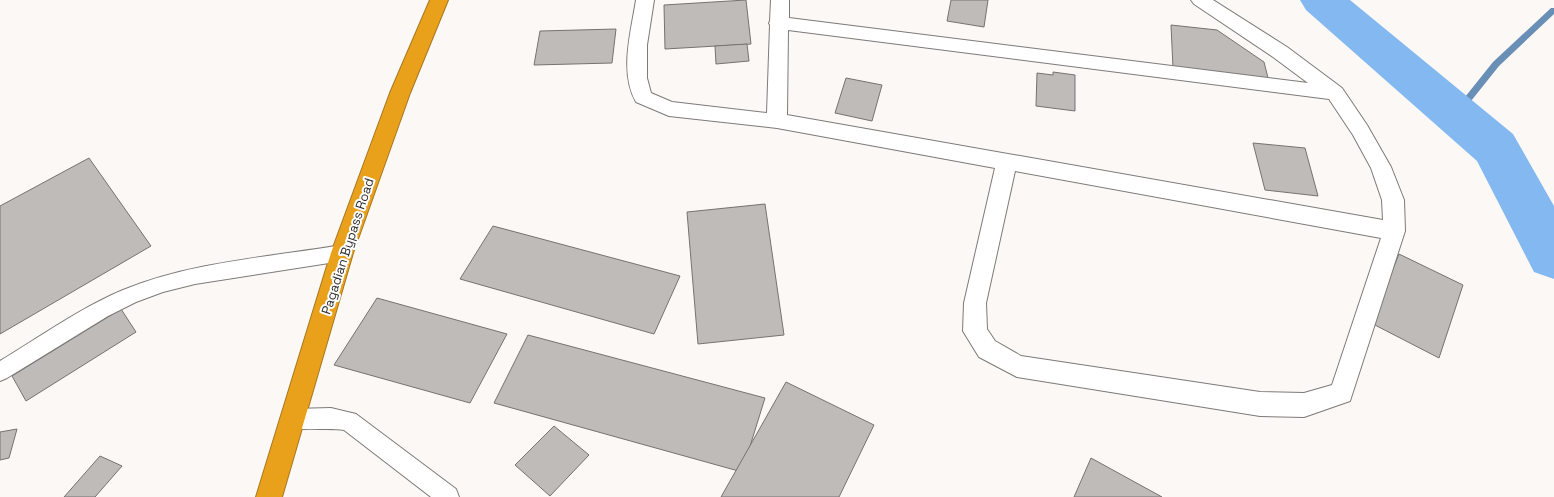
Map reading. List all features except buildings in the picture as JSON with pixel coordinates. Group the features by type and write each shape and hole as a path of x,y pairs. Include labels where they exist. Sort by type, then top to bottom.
{"highway":[{"name":"Pagadian Bypass Road","path":"269,497 342,254 400,93 439,0"}],"street":[{"path":"646,0 638,45 637,78 643,97 669,109 777,122 1394,231"},
{"path":"777,122 778,23 780,0"},
{"path":"1007,162 975,303 975,331 987,349 1017,366 1260,404 1304,405 1341,393 1394,231 1392,200 1381,167 1360,130 1335,93 1280,52 1200,0"},
{"path":"778,23 1335,93"}],"lane":[{"path":"0,372 101,310 128,296 162,284 195,276 342,254"},
{"path":"292,419 331,418 349,421 448,497"}],"waterway":[{"path":"1322,0 1495,148 1554,256"},
{"path":"1456,114 1496,64 1554,10"}]}
